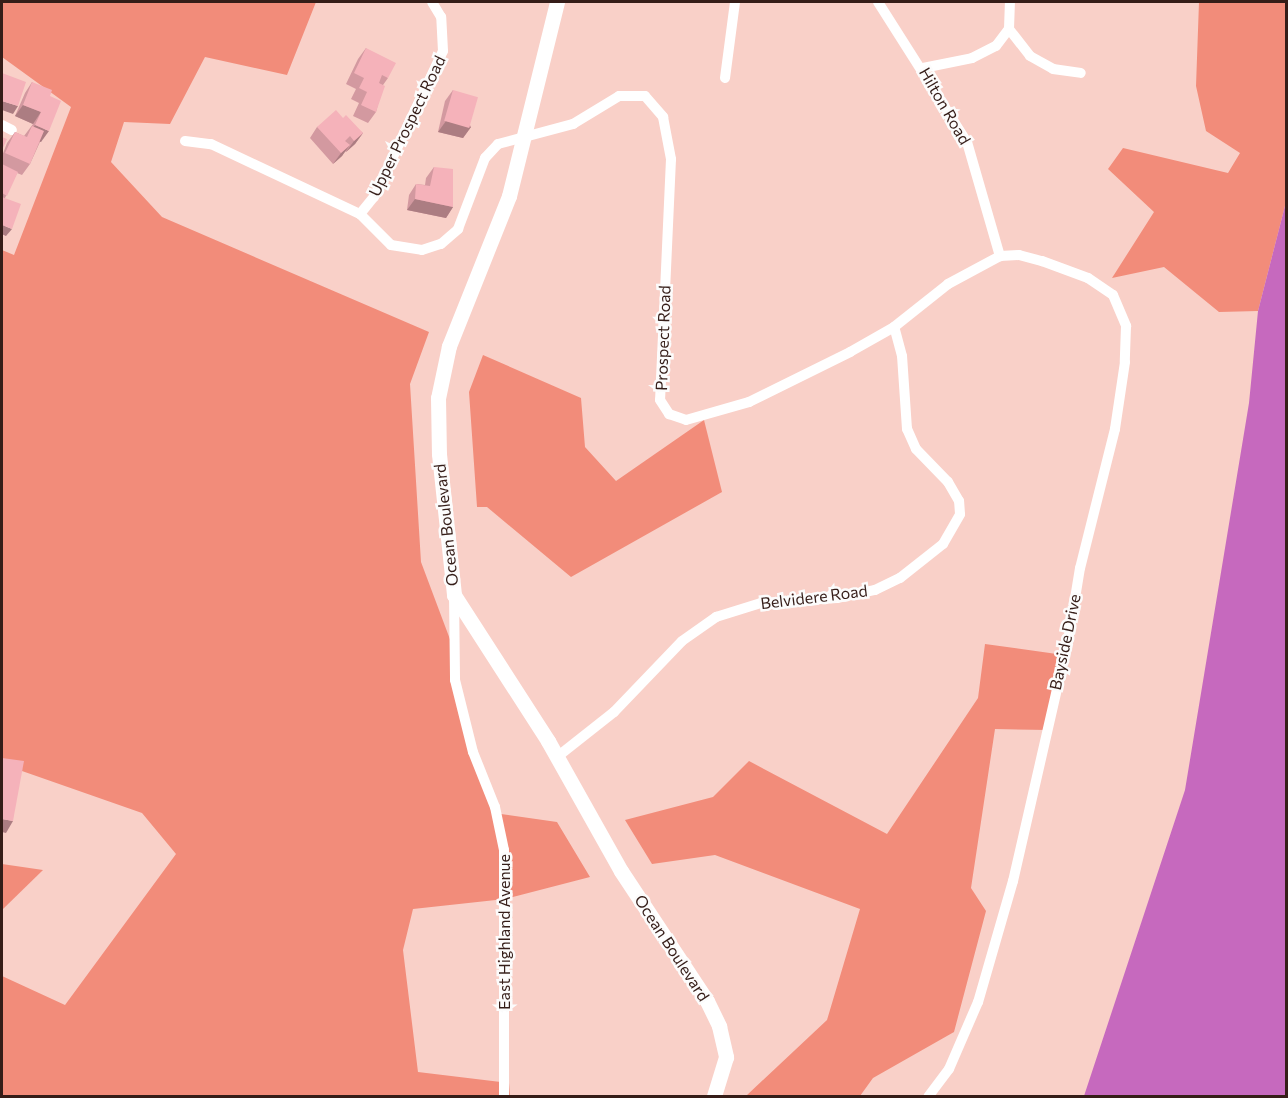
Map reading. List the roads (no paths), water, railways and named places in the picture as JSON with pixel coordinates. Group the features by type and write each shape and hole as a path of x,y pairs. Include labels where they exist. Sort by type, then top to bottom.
{"street":[{"name":"Upper Prospect Road","path":"360,214 374,197 443,51 441,16 432,2"},
{"name":"Ocean Boulevard","path":"556,2 524,137 498,228 449,346 438,398 439,454 454,595 557,757 621,871 719,1026 726,1057 714,1096"},
{"path":"725,78 735,2"},
{"name":"Hilton Road","path":"878,2 923,68 967,142 1000,256"},
{"path":"923,68 972,58 996,46 1009,29 1010,2"},
{"path":"1009,29 1030,56 1053,69 1081,73"},
{"name":"Prospect Road","path":"524,137 573,124 619,96 645,96 663,117 668,133 671,186 660,400 669,414 692,419 749,402 894,327 948,284 1000,256"},
{"name":"Upper Prospect Road","path":"185,141 211,144 360,214 382,238 404,250 422,250 441,244 464,219 491,149 524,137"},
{"name":"Bayside Drive","path":"929,1096 949,1069 966,1032 1012,881 1068,641 1080,568 1115,429 1125,362 1126,326 1121,308 1104,287 1042,261 1019,255 1000,256"},
{"name":"Belvidere Road","path":"557,757 614,712 682,641 716,617 761,603 837,598 875,590 909,572 943,544 955,525 959,501 948,482 916,449 907,429 902,356 894,327"},
{"name":"East Highland Avenue","path":"454,595 452,636 457,691 473,752 495,807 504,850 504,1096"}]}
